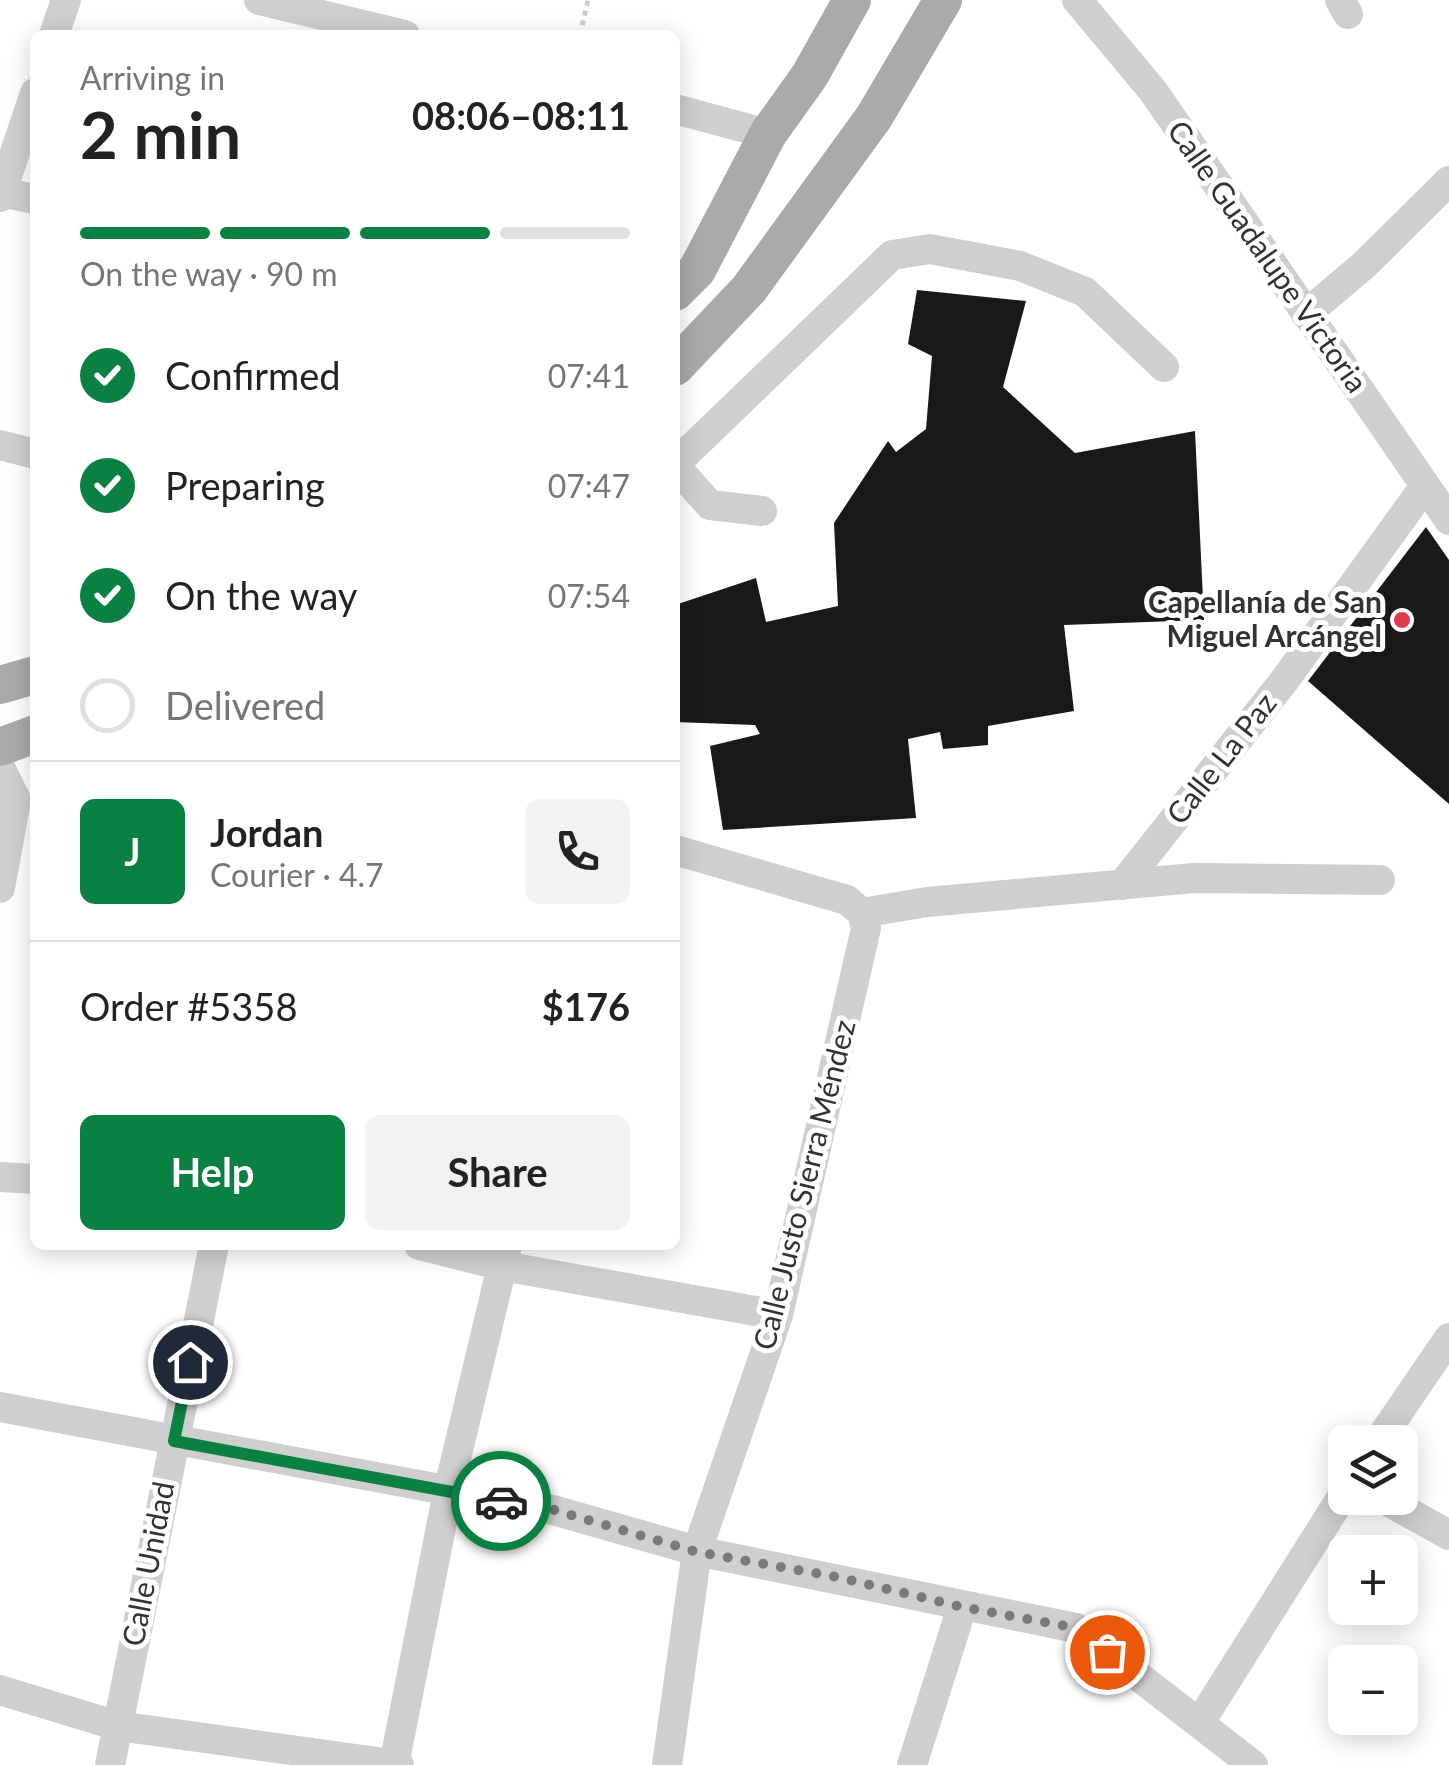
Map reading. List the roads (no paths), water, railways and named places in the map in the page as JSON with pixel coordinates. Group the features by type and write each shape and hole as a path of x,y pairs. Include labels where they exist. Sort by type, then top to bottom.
{"main road":[{"path":"680,287 697,270 768,134 810,76 852,0"},
{"path":"680,363 749,289 874,117 943,0"},
{"path":"0,685 30,676"},
{"path":"0,747 30,736"}],"street":[{"path":"56,30 66,0"},
{"path":"259,0 384,30"},
{"name":"Calle Guadalupe Victoria","path":"1078,0 1152,91 1449,520"},
{"path":"30,108 1,193 30,197"},
{"path":"680,109 768,134"},
{"path":"1306,314 1364,266 1449,181"},
{"path":"680,460 892,255 930,249 1020,266 1086,292 1164,367"},
{"path":"0,445 30,453"},
{"path":"680,471 710,504 762,512"},
{"name":"Calle La Paz","path":"1122,885 1284,681 1426,486"},
{"path":"0,767 16,800 0,888"},
{"path":"680,851 847,900 862,913 927,902 1194,878 1380,880"},
{"name":"Calle Justo Sierra Méndez","path":"666,1765 697,1552 778,1315 866,928 862,913"},
{"path":"0,1177 30,1180"},
{"name":"Calle Unidad","path":"110,1765 213,1250"},
{"path":"462,1250 505,1255 778,1315"},
{"path":"0,1690 118,1726 396,1765 448,1492 505,1255"},
{"path":"1390,1425 1449,1338"},
{"path":"0,1407 554,1510 697,1552 837,1577 962,1607 1076,1628 1253,1765"},
{"path":"1200,1722 1330,1515"},
{"path":"1413,1515 1449,1535"},
{"path":"912,1765 962,1607"}],"place":[{"name":"Capellanía de San Miguel Arcángel","path":"1402,620"}]}
